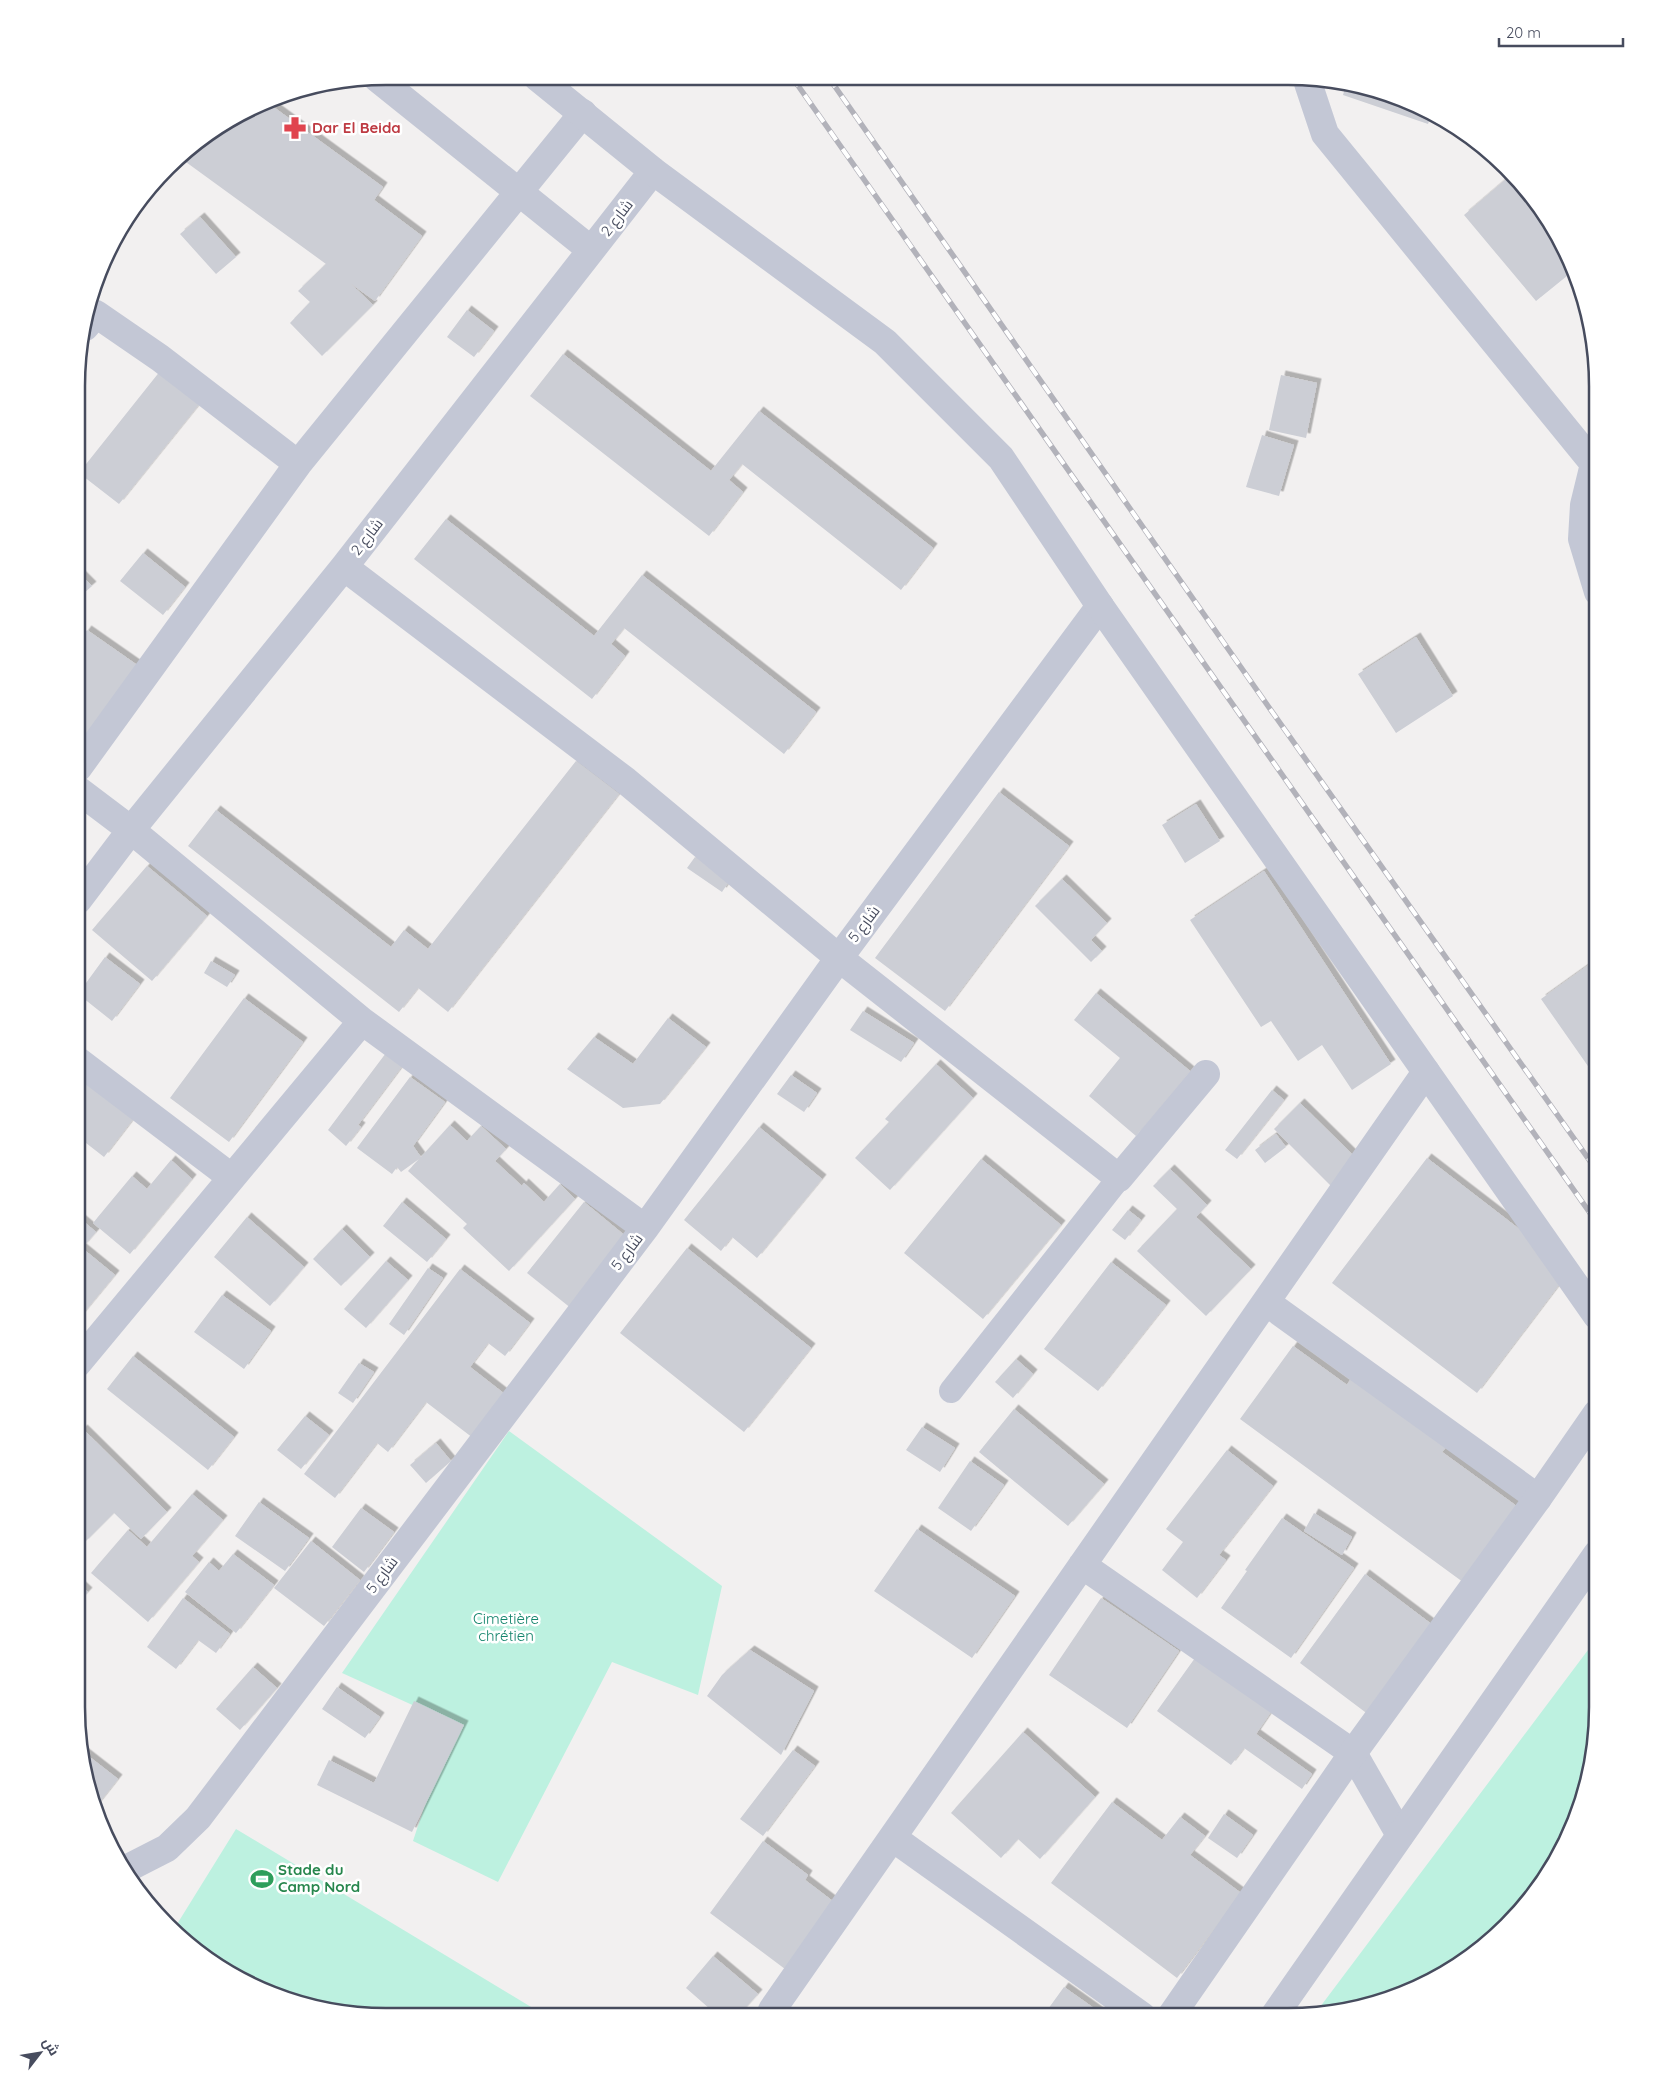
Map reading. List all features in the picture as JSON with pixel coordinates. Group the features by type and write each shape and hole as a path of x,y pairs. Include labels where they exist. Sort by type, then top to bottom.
{"street":[{"path":"386,85 592,250"},
{"path":"547,85 653,171 885,342 1001,458 1100,606 1589,1305"},
{"path":"1309,86 1324,134 1589,458"},
{"path":"85,758 298,464 583,114"},
{"name":"شارع 2","path":"85,891 131,830 344,567 653,171"},
{"path":"93,318 96,314 160,358 298,464"},
{"path":"1589,485 1584,506 1582,539 1589,562"},
{"path":"344,567 626,781 840,958 1119,1178 1206,1074"},
{"name":"شارع 5","path":"131,1867 168,1848 198,1818 645,1228 840,958 1100,606"},
{"path":"85,795 131,830 362,1021 645,1228"},
{"path":"85,1354 230,1177 362,1021"},
{"path":"85,1066 230,1177"},
{"path":"773,2008 1426,1072"},
{"path":"1266,1302 1538,1498"},
{"path":"1177,2008 1353,1753 1589,1425"},
{"path":"1082,1565 1353,1753 1400,1834"},
{"path":"1280,2008 1589,1565"},
{"path":"892,1838 1131,2008"}],"lane":[{"path":"950,1391 1119,1178"}],"green space":[{"name":"Cimetière chrétien","path":"509,1431 722,1586 698,1695 612,1662 498,1882 413,1841 452,1723 342,1673"},
{"path":"1589,1649 1588,1727 1579,1785 1558,1840 1549,1858 1527,1890 1487,1933 1439,1968 1385,1992 1366,1998 1321,2006"},
{"name":"Stade du Camp Nord","path":"236,1829 533,2008 386,2008 347,2005 308,1998 271,1985 235,1968 203,1946 177,1924"}],"building":[{"path":"1344,91 1366,95 1403,108 1429,120 1428,124 1343,95"},
{"path":"274,107 383,187 374,200 422,236 375,301 350,283 373,305 322,356 290,323 310,302 298,291 326,264 185,162 235,125"},
{"path":"1506,179 1527,203 1549,235 1568,275 1536,301 1464,215"},
{"path":"200,217 236,257 216,274 180,234"},
{"path":"467,310 494,331 474,357 447,337"},
{"path":"563,354 711,471 759,411 933,548 901,590 742,464 729,480 743,492 709,536 530,396"},
{"path":"161,370 201,402 119,504 85,478 85,465"},
{"path":"1281,375 1317,383 1306,438 1269,430"},
{"path":"1262,435 1294,445 1279,496 1246,487"},
{"path":"446,519 594,636 642,575 816,712 784,754 624,628 611,644 625,656 592,699 414,559"},
{"path":"143,553 185,587 163,615 120,581"},
{"path":"85,579 92,586 85,592"},
{"path":"87,630 140,667 89,743 85,740 85,633"},
{"path":"1416,637 1453,696 1396,733 1358,674"},
{"path":"576,761 619,794 448,1012 418,988 399,1012 188,846 216,810 391,947 404,930 428,949"},
{"path":"999,792 1069,846 945,1011 875,958"},
{"path":"1196,804 1220,841 1185,863 1162,825"},
{"path":"695,857 730,880 722,892 687,868"},
{"path":"147,866 207,916 152,981 92,930"},
{"path":"1264,871 1391,1064 1352,1090 1322,1045 1298,1061 1271,1021 1261,1027 1190,920"},
{"path":"1062,879 1107,923 1091,940 1102,951 1091,962 1035,906"},
{"path":"105,957 140,984 112,1021 85,1000 85,984"},
{"path":"211,961 235,975 227,987 204,973"},
{"path":"1589,965 1589,1068 1541,999"},
{"path":"1096,993 1190,1071 1136,1136 1089,1096 1120,1058 1074,1020"},
{"path":"244,998 303,1042 229,1142 170,1098"},
{"path":"863,1011 914,1043 901,1062 850,1030"},
{"path":"668,1018 706,1047 660,1104 623,1108 567,1069 594,1037 633,1064"},
{"path":"386,1053 403,1065 358,1125 361,1127 346,1146 328,1130"},
{"path":"936,1064 973,1098 890,1190 855,1158 889,1122 885,1119"},
{"path":"791,1075 817,1093 804,1112 777,1094"},
{"path":"410,1077 445,1102 413,1146 421,1157 450,1125 467,1141 481,1126 506,1149 495,1161 522,1186 524,1183 544,1202 560,1184 575,1199 509,1271 463,1228 467,1224 408,1171 419,1159 401,1172 397,1167 392,1174 357,1148"},
{"path":"85,1080 134,1118 104,1157 85,1142"},
{"path":"1272,1090 1284,1100 1237,1159 1225,1150"},
{"path":"1300,1103 1361,1163 1335,1190 1274,1129"},
{"path":"759,1127 822,1179 757,1258 732,1237 721,1251 684,1220"},
{"path":"1276,1134 1286,1147 1265,1163 1255,1150"},
{"path":"1427,1158 1571,1269 1477,1393 1332,1283"},
{"path":"981,1159 1061,1225 983,1319 904,1253"},
{"path":"171,1160 192,1179 130,1254 93,1223 132,1176 147,1189"},
{"path":"1170,1169 1207,1205 1196,1217 1251,1269 1206,1316 1137,1251 1177,1209 1153,1186"},
{"path":"402,1202 446,1239 427,1262 383,1226"},
{"path":"584,1202 634,1243 577,1313 527,1273"},
{"path":"1128,1210 1141,1220 1125,1240 1112,1230"},
{"path":"247,1217 304,1267 270,1306 214,1257"},
{"path":"85,1223 96,1232 85,1245"},
{"path":"342,1229 370,1257 341,1286 313,1259"},
{"path":"687,1248 811,1348 744,1432 620,1333"},
{"path":"85,1250 115,1275 85,1311"},
{"path":"386,1261 408,1280 366,1328 344,1309"},
{"path":"1111,1262 1166,1305 1098,1391 1044,1349"},
{"path":"428,1268 443,1278 404,1335 389,1324"},
{"path":"460,1269 530,1323 505,1356 488,1343 470,1367 506,1395 473,1438 426,1402 388,1452 377,1443 335,1498 304,1474"},
{"path":"222,1295 271,1331 244,1369 194,1332"},
{"path":"1293,1346 1347,1385 1352,1377 1447,1446 1442,1452 1522,1510 1467,1585 1240,1419"},
{"path":"133,1356 234,1437 208,1470 107,1389"},
{"path":"1016,1359 1033,1374 1013,1398 995,1382"},
{"path":"359,1363 374,1372 353,1403 338,1393"},
{"path":"1014,1409 1104,1484 1068,1526 979,1452"},
{"path":"305,1416 329,1435 301,1469 277,1450"},
{"path":"922,1427 955,1448 940,1472 906,1450"},
{"path":"85,1431 167,1512 141,1539 114,1513 85,1542"},
{"path":"436,1443 451,1461 426,1483 410,1465"},
{"path":"1227,1450 1273,1486 1219,1555 1226,1560 1197,1598 1162,1570 1183,1542 1166,1529"},
{"path":"970,1461 1004,1485 971,1531 938,1508"},
{"path":"192,1494 223,1520 192,1556 199,1562 148,1622 91,1573 128,1530 147,1547"},
{"path":"259,1502 309,1538 285,1571 235,1536"},
{"path":"361,1508 394,1532 364,1572 332,1547"},
{"path":"1314,1513 1352,1537 1342,1555 1304,1531"},
{"path":"1282,1518 1354,1568 1291,1658 1221,1608"},
{"path":"917,1529 1015,1596 972,1658 874,1591"},
{"path":"311,1541 360,1580 324,1626 274,1588"},
{"path":"233,1554 274,1585 236,1633 185,1592 209,1562 219,1571"},
{"path":"1365,1574 1434,1626 1369,1715 1300,1663"},
{"path":"183,1598 230,1634 216,1653 198,1640 176,1669 147,1647"},
{"path":"1101,1598 1179,1651 1127,1728 1049,1675"},
{"path":"750,1650 814,1691 781,1755 707,1696 722,1675"},
{"path":"1195,1658 1271,1712 1256,1734 1312,1774 1302,1789 1244,1748 1231,1765 1157,1711"},
{"path":"253,1667 277,1688 240,1730 216,1709"},
{"path":"337,1687 380,1717 365,1738 322,1709"},
{"path":"414,1701 464,1725 412,1832 317,1785 329,1760 374,1783"},
{"path":"1023,1732 1095,1797 1040,1859 1018,1839 1001,1858 951,1813"},
{"path":"793,1750 815,1766 763,1836 740,1819"},
{"path":"90,1757 118,1779 100,1801"},
{"path":"1112,1802 1162,1840 1180,1817 1205,1836 1190,1855 1241,1893 1177,1978 1051,1883"},
{"path":"1224,1814 1253,1835 1237,1858 1208,1838"},
{"path":"763,1841 808,1875 805,1880 834,1902 785,1969 710,1913"},
{"path":"713,1956 758,1994 745,2008 709,2008 686,1988"},
{"path":"1064,1987 1094,2008 1049,2008"}],"railway":[{"path":"798,85 1589,1212"},
{"path":"834,85 1268,706 1589,1160"}],"place":[{"name":"Dar El Beida","path":"295,128"},
{"name":"Stade du Camp Nord","path":"262,1879"}]}
